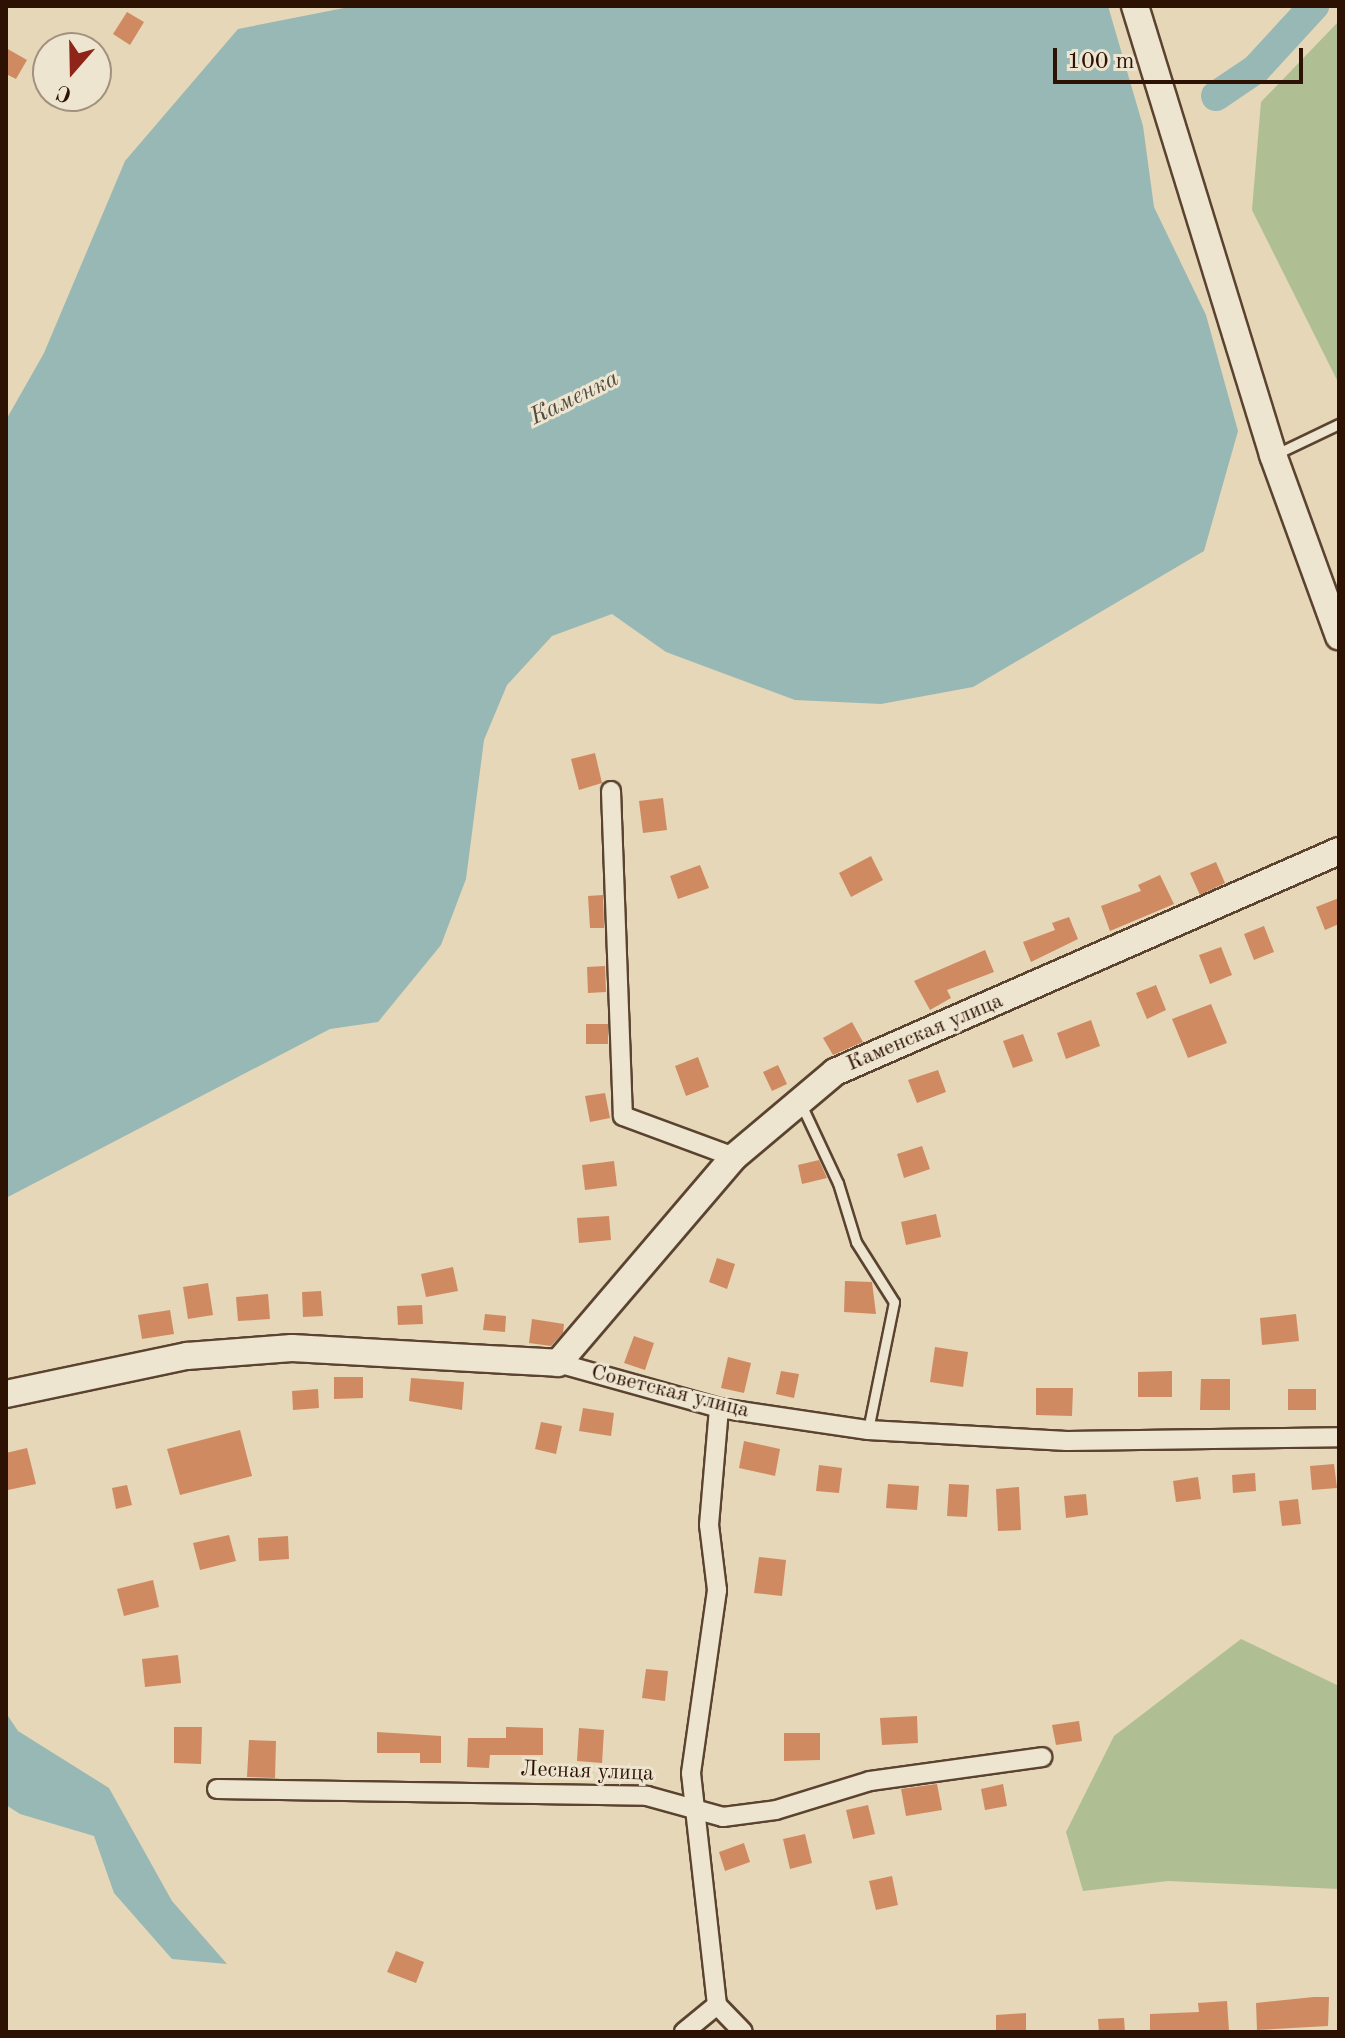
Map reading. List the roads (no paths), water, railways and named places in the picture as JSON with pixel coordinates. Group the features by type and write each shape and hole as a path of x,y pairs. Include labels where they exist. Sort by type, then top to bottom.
{"street":[{"path":"1135,6 1273,455 1339,636"},
{"path":"611,791 623,1116 734,1157"},
{"name":"Каменская улица","path":"558,1363 734,1157 835,1072 875,1051 1339,851"},
{"name":"Советская улица","path":"6,1394 187,1356 292,1348 558,1363 719,1408 868,1430 1067,1441 1339,1437"},
{"path":"719,1408 709,1525 717,1590 691,1773 692,1805 717,2005 743,2032"},
{"name":"Лесная улица","path":"217,1789 647,1796 692,1805 723,1817 750,1813 870,1781 1042,1757"},
{"path":"684,2032 717,2005"}],"lane":[{"path":"1273,455 1339,424"},
{"path":"800,1101 838,1183 856,1242 894,1302 868,1430"}],"water":[{"path":"354,6 1108,6 1143,126 1154,207 1206,315 1238,431 1204,551 973,687 881,704 795,700 666,652 612,614 552,636 507,685 484,740 466,879 441,945 378,1022 330,1029 6,1198 6,420 44,353 125,161 238,29"},
{"path":"6,1713 18,1731 109,1788 172,1901 227,1964 172,1959 114,1893 94,1836 20,1814 6,1805"}],"waterway":[{"name":"Каменка","path":"1216,96 1256,69 1314,6"}]}
